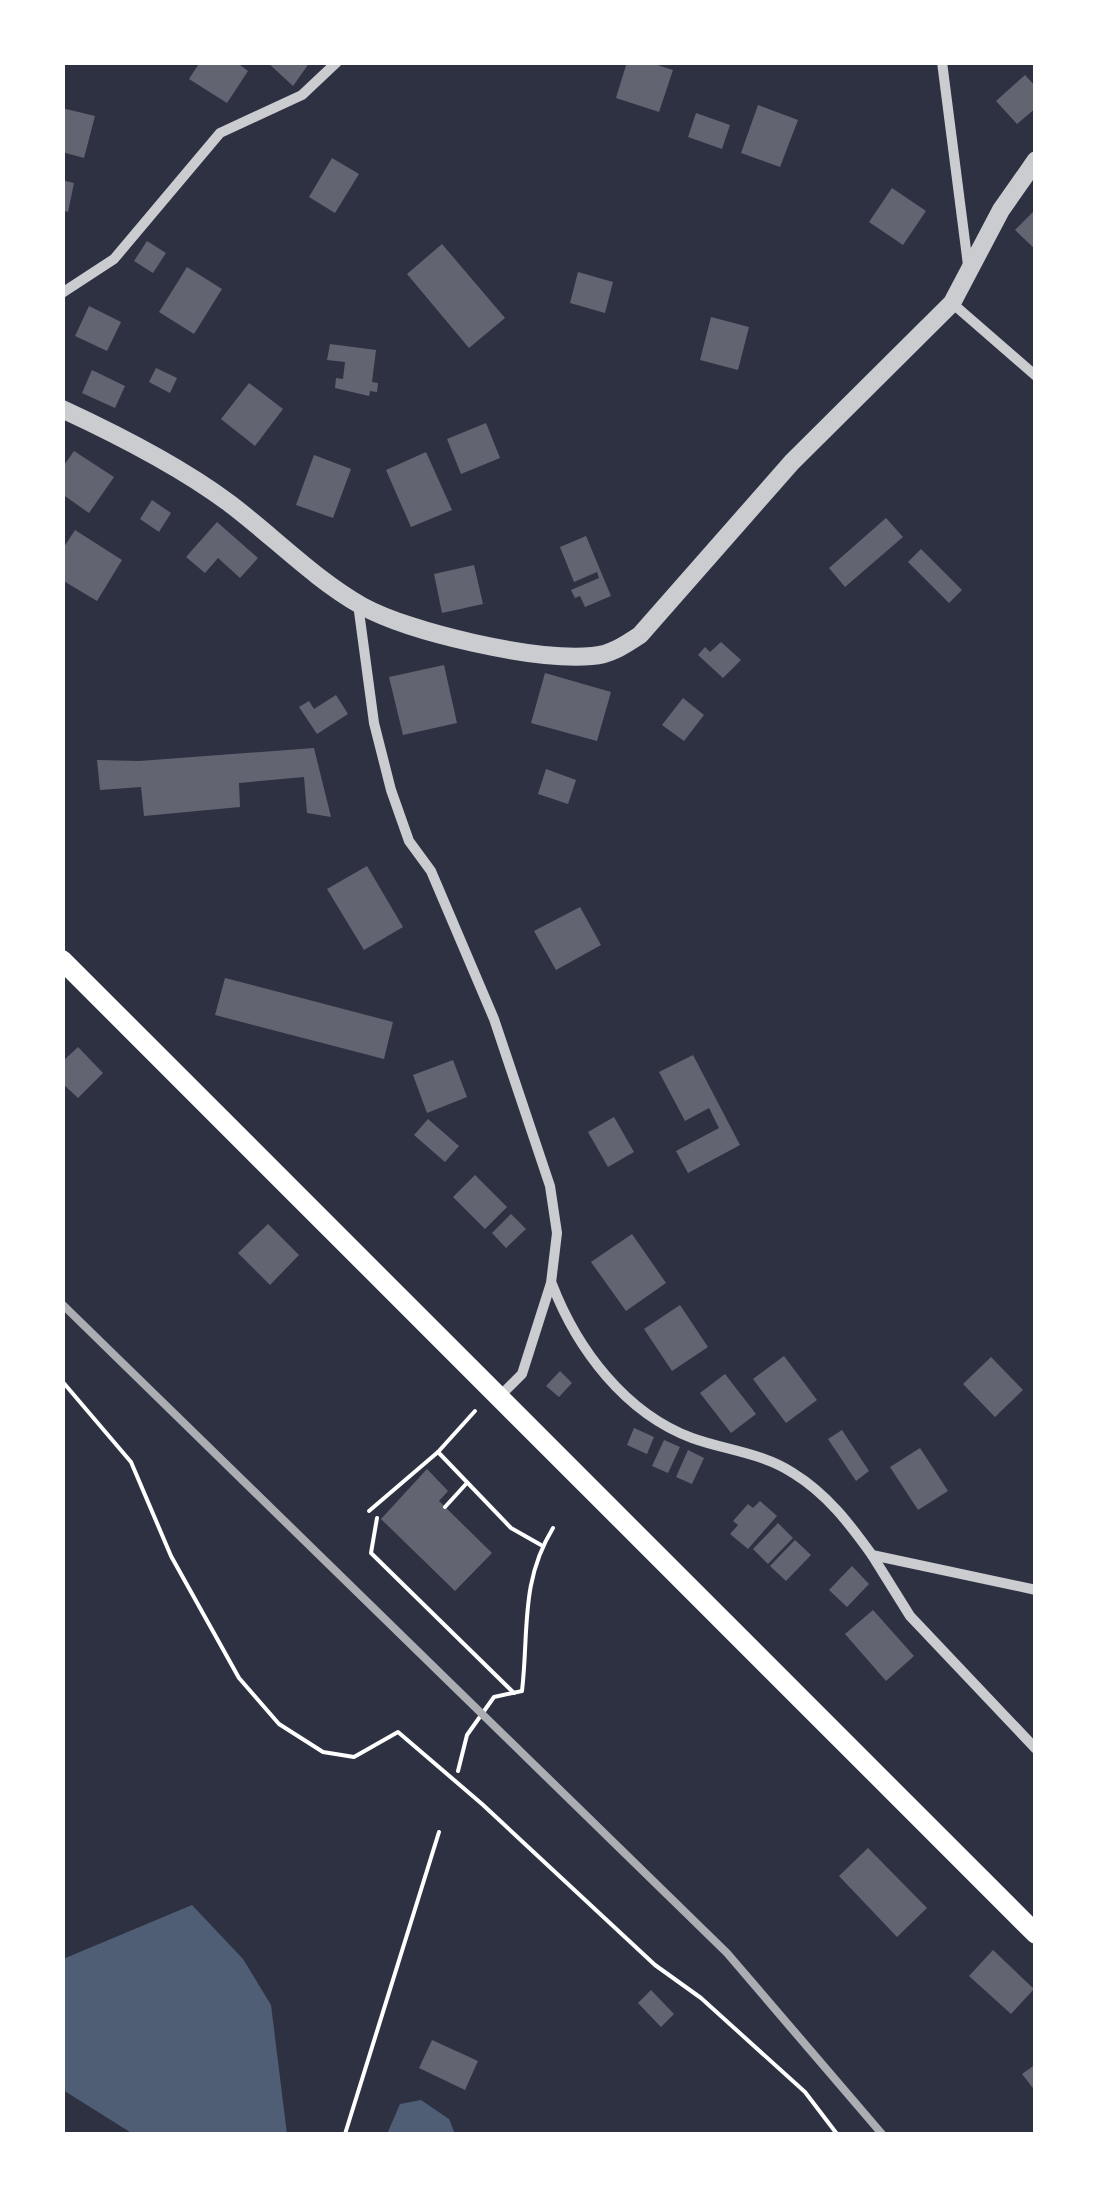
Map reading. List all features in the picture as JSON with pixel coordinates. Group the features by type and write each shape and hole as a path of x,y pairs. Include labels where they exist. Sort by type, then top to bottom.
{"main road":[{"path":"62,960 1036,1934"}],"street":[{"path":"62,292 114,259 220,133 302,95 337,62"},
{"path":"942,62 969,271"},
{"path":"62,409 227,502 283,550 358,604 426,631 541,653 592,656 618,650 640,635 792,462 952,303 1001,210 1036,160"},
{"path":"952,303 1036,376"},
{"path":"358,604 374,723 391,790 408,841 431,870 494,1019 550,1186 557,1234 552,1283 522,1374 499,1396"},
{"path":"552,1283 563,1313 616,1390 650,1417 692,1438 736,1449 792,1472 840,1510 910,1616 1036,1749"},
{"path":"872,1555 1036,1590"}],"path":[{"path":"62,1381 131,1462 170,1556 239,1678 279,1724 323,1752 354,1757 398,1732 482,1804 655,1965 701,1998 804,2092 836,2134"},
{"path":"370,1511 438,1452 475,1412"},
{"path":"438,1452 511,1528 542,1545"},
{"path":"445,1507 466,1484"},
{"path":"377,1518 371,1553 515,1694"},
{"path":"458,1772 467,1735 482,1713 494,1698 522,1691 523,1627 535,1557 553,1528"},
{"path":"345,2134 439,1832"}],"water":[{"path":"192,1905 243,1959 271,2005 287,2134 133,2134 63,2090 63,1959"},
{"path":"421,2100 449,2119 455,2134 387,2134 400,2104"}],"building":[{"path":"200,62 236,62 248,71 227,103 189,79"},
{"path":"267,62 310,62 293,86"},
{"path":"627,62 648,62 673,70 659,112 616,98"},
{"path":"1025,75 1036,87 1036,108 1017,124 996,101"},
{"path":"758,105 798,120 780,167 741,153"},
{"path":"62,108 95,116 84,158 62,152"},
{"path":"696,113 730,125 722,149 688,137"},
{"path":"332,158 359,174 335,213 309,197"},
{"path":"62,180 74,183 68,212 62,210"},
{"path":"892,188 926,211 903,245 869,222"},
{"path":"1036,209 1036,250 1015,230"},
{"path":"147,241 166,253 153,273 134,261"},
{"path":"442,244 505,318 469,348 407,274"},
{"path":"187,267 222,289 194,334 159,312"},
{"path":"578,272 613,282 605,313 570,303"},
{"path":"89,306 121,322 107,351 75,336"},
{"path":"711,317 749,327 738,370 700,360"},
{"path":"330,344 376,350 372,382 378,383 377,392 370,391 369,396 335,388 336,378 343,379 345,362 327,360"},
{"path":"156,368 177,378 170,393 149,382"},
{"path":"92,370 125,386 115,408 82,393"},
{"path":"249,383 283,409 255,446 221,419"},
{"path":"486,423 500,458 461,474 447,439"},
{"path":"74,451 114,477 89,513 62,494 62,468"},
{"path":"426,452 452,510 411,527 386,470"},
{"path":"314,455 351,469 333,518 296,505"},
{"path":"152,500 171,513 159,532 140,519"},
{"path":"886,518 903,537 845,587 829,568"},
{"path":"217,522 258,558 240,578 218,558 205,573 186,557"},
{"path":"75,530 122,560 97,601 62,580 62,550"},
{"path":"586,536 611,596 585,607 580,596 575,598 571,590 599,578 597,572 574,582 560,547"},
{"path":"921,549 962,590 949,603 908,562"},
{"path":"474,565 483,604 442,613 434,574"},
{"path":"721,642 741,660 723,678 698,655 705,647 710,652"},
{"path":"444,665 457,723 403,735 389,677"},
{"path":"545,673 611,692 597,741 531,723"},
{"path":"336,695 348,714 317,734 299,707 309,701 314,709"},
{"path":"683,698 704,715 684,741 662,725"},
{"path":"314,748 331,817 307,813 304,777 239,783 240,807 144,816 141,787 100,790 97,760 139,761"},
{"path":"546,769 576,780 568,804 538,794"},
{"path":"367,866 403,927 364,950 327,889"},
{"path":"580,907 601,945 556,970 534,931"},
{"path":"225,978 393,1022 384,1059 215,1015"},
{"path":"78,1047 103,1073 78,1098 62,1083 62,1062"},
{"path":"693,1055 740,1145 688,1173 676,1151 719,1128 709,1108 685,1121 659,1072"},
{"path":"453,1060 467,1097 427,1113 413,1075"},
{"path":"614,1117 634,1152 608,1167 588,1132"},
{"path":"428,1119 459,1146 445,1162 414,1135"},
{"path":"475,1175 507,1207 485,1229 453,1197"},
{"path":"511,1214 526,1229 506,1248 492,1233"},
{"path":"268,1224 299,1255 270,1285 238,1253"},
{"path":"632,1234 666,1283 626,1311 591,1262"},
{"path":"680,1305 708,1347 672,1371 644,1329"},
{"path":"784,1356 817,1400 786,1423 753,1379"},
{"path":"991,1357 1023,1390 995,1417 963,1384"},
{"path":"560,1371 572,1383 559,1397 546,1386"},
{"path":"725,1374 756,1414 731,1433 700,1393"},
{"path":"634,1428 654,1437 647,1454 627,1445"},
{"path":"842,1430 869,1471 856,1481 828,1439"},
{"path":"664,1440 680,1447 668,1473 652,1466"},
{"path":"920,1448 948,1491 918,1510 890,1467"},
{"path":"688,1450 704,1458 692,1484 676,1477"},
{"path":"427,1469 448,1491 439,1501 492,1553 455,1591 381,1519"},
{"path":"760,1501 777,1516 748,1549 730,1534 738,1525 733,1521 748,1504 753,1508"},
{"path":"778,1523 793,1538 768,1564 753,1549"},
{"path":"795,1540 811,1555 786,1581 770,1566"},
{"path":"852,1566 869,1584 847,1607 829,1590"},
{"path":"873,1610 914,1656 886,1681 845,1634"},
{"path":"868,1848 927,1908 897,1937 839,1876"},
{"path":"993,1950 1034,1989 1011,2014 969,1976"},
{"path":"651,1990 674,2014 661,2027 638,2003"},
{"path":"432,2040 478,2061 465,2090 419,2068"},
{"path":"1036,2064 1036,2092 1022,2074"}],"railway":[{"path":"62,1304 727,1953 882,2134"}]}
